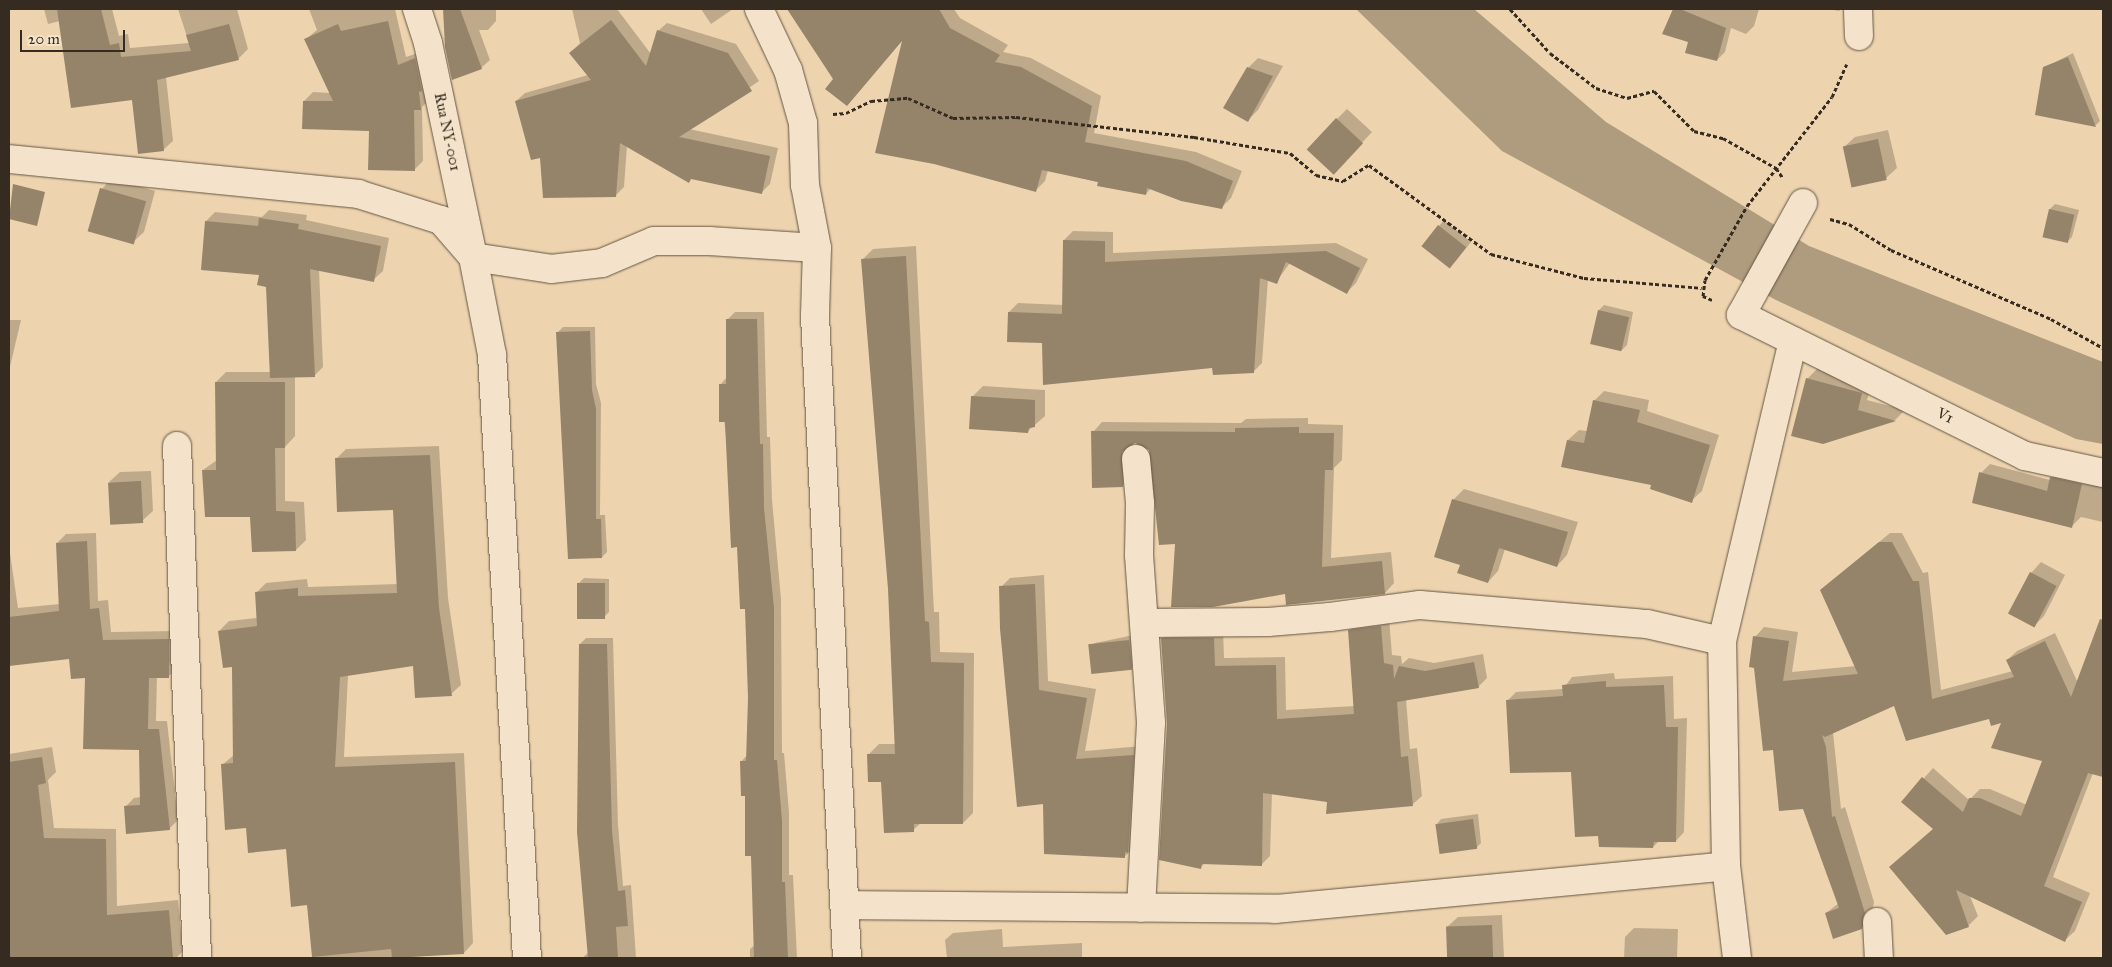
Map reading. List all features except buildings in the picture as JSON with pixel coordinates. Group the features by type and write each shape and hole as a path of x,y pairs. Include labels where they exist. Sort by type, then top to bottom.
{"street":[{"name":"Rua NY-001","path":"417,9 428,43 492,355 528,958"},
{"path":"759,9 788,70 800,118 805,185 817,248 816,316 846,905 847,958"},
{"path":"1858,9 1859,36"},
{"path":"9,159 358,194 441,220 473,257 551,269 602,264 654,240 710,240 817,248"},
{"name":"V1","path":"1798,212 1741,315 2025,456 2103,472"},
{"path":"1737,958 1726,866 1722,641 1793,340"},
{"path":"177,446 197,958"},
{"path":"1136,459 1151,724 1141,908"},
{"path":"1145,623 1286,621 1420,605 1647,624 1722,641"},
{"path":"846,905 1275,909 1726,866"},
{"path":"1877,922 1879,958"}],"path":[{"path":"1705,280 1747,206 1832,97 1859,36"},
{"path":"800,118 846,113 871,101 908,98 953,118 1016,117 1194,137 1290,153 1316,175 1342,181 1369,165 1491,254 1584,278 1702,288"}],"shaded area":[{"path":"1356,9 1474,9 1606,122 1809,246 2103,362 2103,444 2076,439 1776,300 1502,151"}]}
